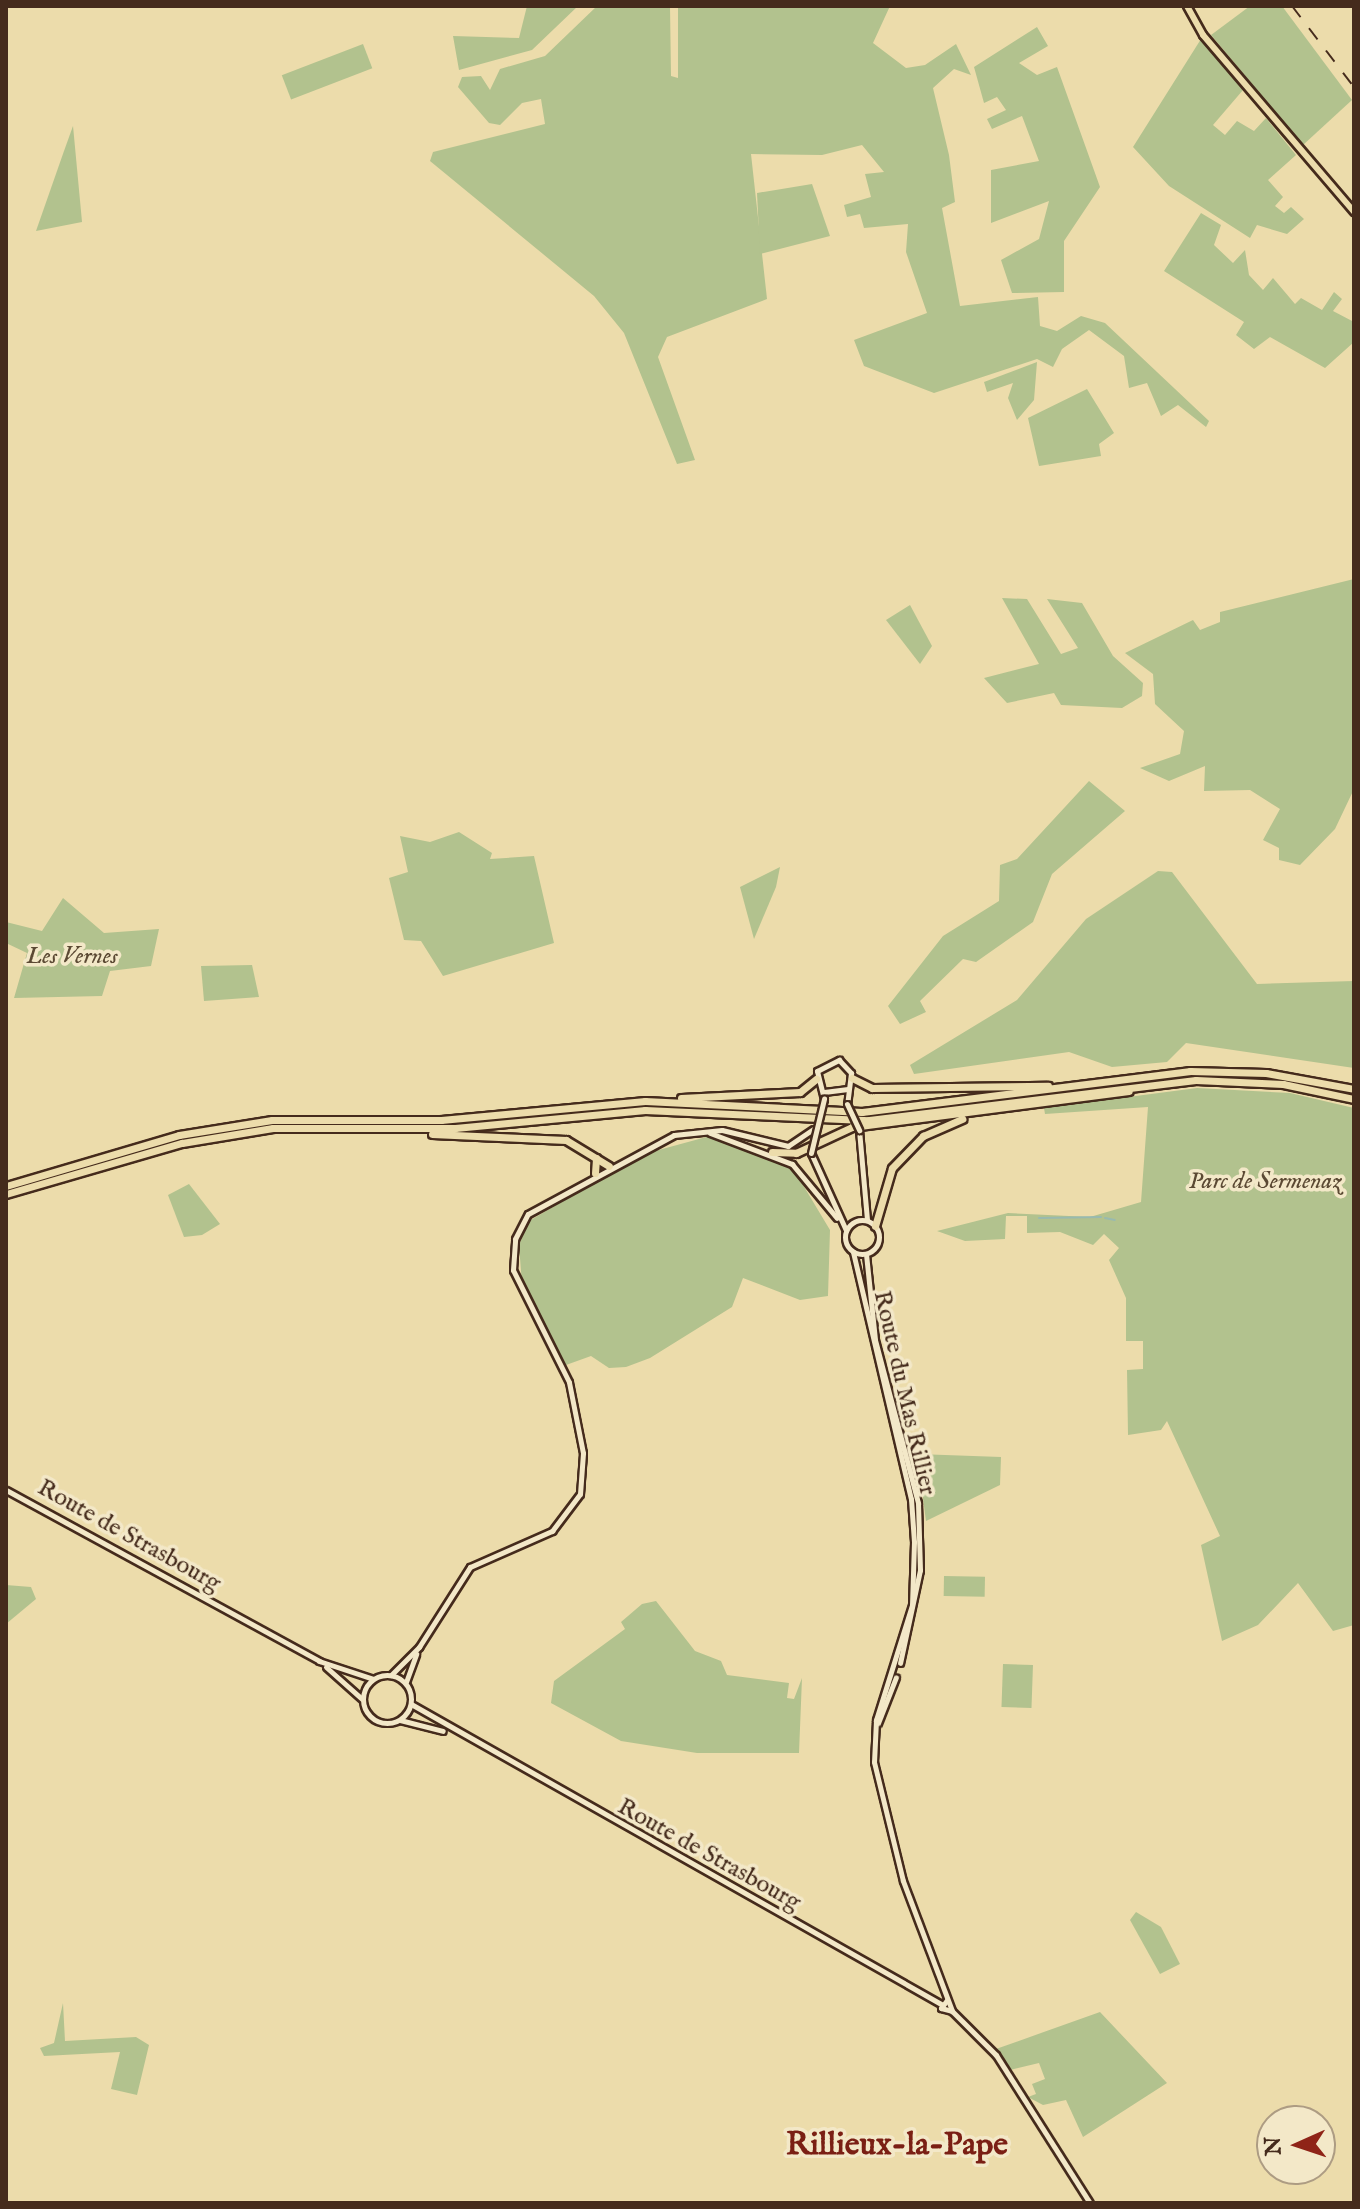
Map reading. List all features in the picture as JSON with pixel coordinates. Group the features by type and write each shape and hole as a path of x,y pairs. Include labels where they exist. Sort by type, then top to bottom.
{"highway":[{"path":"645,1101 862,1112 1058,1087 1238,1071 1354,1089"},
{"path":"852,1078 872,1088 1058,1087"},
{"path":"6,1186 237,1123 454,1119 645,1101 800,1092 816,1079"},
{"path":"772,1152 801,1151 846,1128 983,1114 1217,1080"},
{"path":"6,1194 223,1134 390,1128 645,1110 869,1120 1217,1080 1354,1099"},
{"path":"875,1226 885,1180 911,1146 946,1123 983,1114"},
{"path":"390,1128 554,1138 609,1166"},
{"path":"595,1173 596,1158"}],"main road":[{"path":"1187,6 1212,46 1354,212"},
{"path":"419,1647 406,1683 411,1704 399,1720 377,1721 362,1699 373,1679 391,1675 419,1647 470,1567 558,1527 580,1494 583,1453 569,1382 518,1287 512,1255 533,1209 667,1137 702,1131 780,1146 806,1140 824,1099 816,1079 821,1065 835,1060 852,1078 847,1104 859,1130 867,1221"},
{"path":"823,1092 848,1089"},
{"path":"813,1129 811,1153 837,1218"},
{"path":"702,1131 772,1152 800,1170 846,1230 853,1252 866,1254 878,1243 875,1226 867,1221"},
{"path":"846,1230 867,1221"},
{"name":"Route du Mas Rillier","path":"853,1252 868,1340 911,1499 914,1542 912,1605 875,1730 876,1774 895,1851 952,2011"},
{"name":"Route du Mas Rillier","path":"866,1254 875,1340 916,1486 921,1552 911,1628 875,1730"},
{"name":"Route de Strasbourg","path":"6,1490 319,1661 373,1679"},
{"name":"Route de Strasbourg","path":"319,1661 362,1699"},
{"path":"391,1675 406,1683"},
{"name":"Route de Strasbourg","path":"411,1704 459,1738"},
{"name":"Route de Strasbourg","path":"399,1720 415,1719 459,1738 952,2011"},
{"path":"941,2004 947,2000"},
{"path":"952,2011 996,2055 1090,2203"}],"green space":[{"path":"527,6 578,6 532,50 459,70 453,36 519,38"},
{"path":"597,6 670,6 671,76 678,78 678,6 890,6 873,43 906,68 925,65 956,44 971,75 954,69 933,88 949,155 955,202 942,208 960,306 1038,297 1040,326 1057,331 1081,316 1105,323 1209,421 1206,427 1178,405 1161,416 1147,383 1129,388 1124,356 1089,330 1062,349 1053,367 1037,359 934,393 864,366 854,340 927,313 906,252 908,224 864,228 860,214 847,217 844,205 871,197 865,174 884,172 862,145 822,155 751,154 767,299 667,337 658,357 695,460 677,464 624,333 594,296 430,161 433,152 545,124 541,99 522,103 500,125 489,123 458,87 462,77 481,76 490,90 500,69 545,56"},
{"path":"1250,6 1282,6 1352,100 1303,145 1211,35"},
{"path":"1037,27 1048,46 1019,63 1037,75 1057,67 1100,187 1064,241 1064,292 1012,293 1001,260 1039,239 1049,201 991,223 991,170 1039,161 1022,116 992,129 987,119 1006,110 997,97 984,103 974,67"},
{"path":"1201,39 1243,90 1213,125 1225,135 1237,121 1254,131 1266,118 1296,155 1268,180 1283,197 1275,206 1284,213 1291,207 1304,219 1287,234 1257,225 1250,238 1169,186 1133,147"},
{"path":"363,44 372,68 291,99 282,75"},
{"path":"73,126 82,222 36,231 64,151"},
{"path":"812,184 830,236 760,254 757,193"},
{"path":"1201,213 1221,225 1214,245 1233,263 1245,250 1249,275 1263,290 1273,278 1295,304 1301,298 1322,310 1334,292 1342,299 1333,311 1354,322 1354,342 1325,368 1270,337 1254,349 1236,335 1244,322 1164,271"},
{"path":"1037,362 1034,400 1017,420 1008,398 1013,383 987,392 984,382"},
{"path":"1087,389 1114,433 1099,444 1101,456 1039,466 1028,418"},
{"path":"1354,579 1354,789 1335,829 1300,865 1279,860 1279,848 1263,840 1280,809 1250,790 1204,791 1205,766 1169,781 1140,768 1180,754 1184,731 1155,704 1153,674 1125,653 1193,620 1200,630 1220,622 1220,612"},
{"path":"1002,598 1027,599 1061,654 1078,648 1047,599 1082,603 1113,656 1143,683 1142,696 1122,708 1061,705 1054,693 1007,703 984,678 1039,664"},
{"path":"910,605 932,646 920,664 886,620"},
{"path":"1089,781 1125,811 1052,874 1033,922 976,962 963,959 920,1001 926,1012 900,1024 888,1006 943,936 999,901 1000,865 1017,859"},
{"path":"459,832 492,853 490,859 534,856 554,943 443,976 421,941 404,940 389,878 408,872 400,836 430,842"},
{"path":"780,867 776,887 754,939 740,887"},
{"path":"1158,871 1172,872 1257,984 1354,981 1354,1068 1186,1043 1167,1062 1112,1067 1069,1052 914,1074 910,1065 1017,1000 1086,919"},
{"name":"Les Vernes","path":"63,898 104,933 159,929 151,966 110,971 102,996 14,998 27,953 6,943 6,922 42,931"},
{"path":"252,965 259,997 204,1001 201,966"},
{"name":"Parc de Sermenaz","path":"1197,1088 1290,1093 1354,1108 1354,1625 1333,1631 1298,1583 1258,1625 1222,1641 1201,1545 1220,1536 1167,1421 1161,1430 1128,1435 1127,1370 1143,1369 1143,1341 1126,1341 1126,1298 1109,1260 1119,1248 1104,1234 1093,1245 1060,1232 1027,1233 1027,1216 1006,1216 1005,1239 965,1241 937,1231 1008,1213 1090,1217 1141,1202 1148,1107 1045,1114 1044,1108"},
{"path":"710,1136 794,1170 830,1230 828,1296 800,1300 743,1278 732,1307 650,1358 626,1367 609,1368 591,1356 566,1365 522,1284 519,1245 529,1221 644,1154"},
{"path":"189,1184 220,1224 202,1235 184,1237 168,1195"},
{"path":"917,1454 1001,1457 1000,1485 926,1521"},
{"path":"944,1576 985,1577 985,1597 944,1596"},
{"path":"6,1585 31,1587 36,1599 6,1624"},
{"path":"656,1601 695,1651 721,1661 727,1675 789,1683 787,1698 794,1699 802,1678 799,1753 697,1753 621,1741 551,1703 554,1681 625,1629 621,1622 642,1604"},
{"path":"1003,1664 1033,1665 1031,1708 1001,1707"},
{"path":"1136,1912 1161,1927 1180,1964 1160,1974 1130,1920"},
{"path":"63,2003 65,2041 136,2037 149,2045 137,2095 111,2089 120,2052 44,2056 40,2048 54,2043"},
{"path":"1100,2012 1167,2083 1083,2137 1066,2100 1043,2105 1028,2097 1036,2094 1032,2084 1045,2079 1039,2063 1010,2070 996,2049"}],"waterway":[{"path":"1039,1218 1101,1217"},
{"path":"1105,1218 1115,1220"}],"railway":[{"path":"1292,6 1354,87"}],"district":[{"name":"Rillieux-la-Pape","path":"897,2146"}]}
